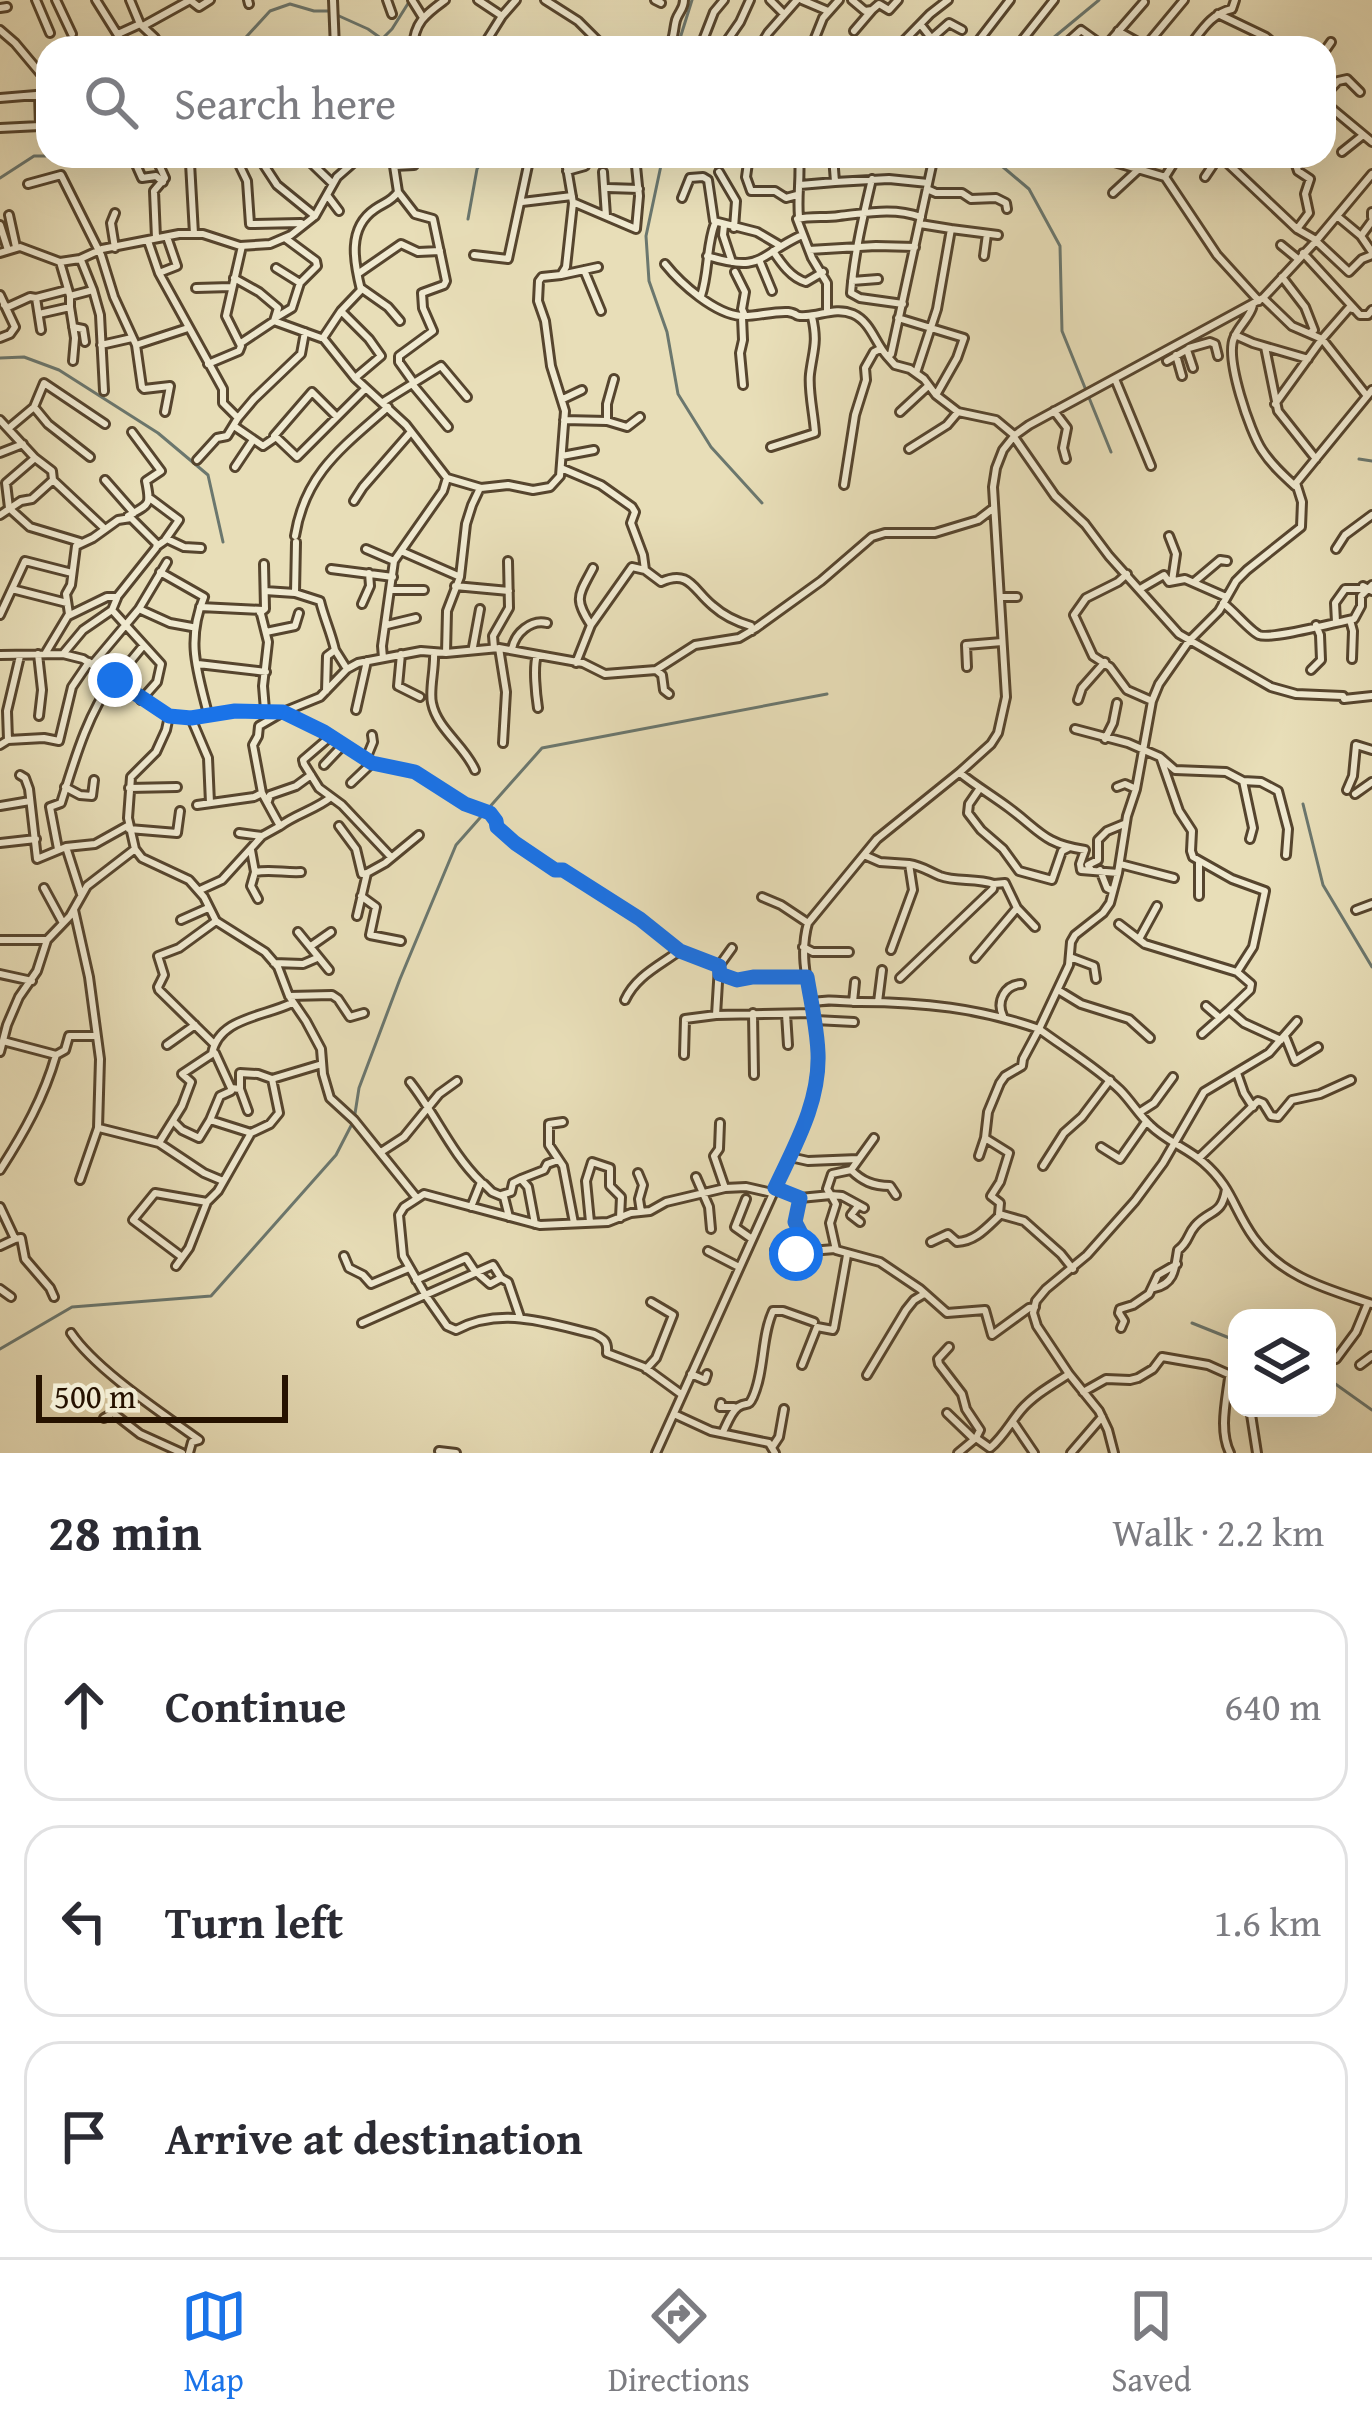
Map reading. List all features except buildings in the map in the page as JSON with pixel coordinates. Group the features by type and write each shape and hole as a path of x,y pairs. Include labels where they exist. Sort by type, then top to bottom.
{"street":[{"path":"36,0 50,33"},
{"path":"56,0 72,34"},
{"path":"96,0 118,34 190,0 199,7 210,0"},
{"path":"130,0 149,36"},
{"path":"170,0 175,10"},
{"path":"333,0 334,36"},
{"path":"387,0 392,14"},
{"path":"412,0 422,16"},
{"path":"415,36 422,16 446,0"},
{"path":"478,0 502,16"},
{"path":"492,36 516,0"},
{"path":"545,0 593,36"},
{"path":"674,36 684,0"},
{"path":"705,36 724,0"},
{"path":"730,36 750,0"},
{"path":"770,0 784,14"},
{"path":"768,36 799,0 828,11"},
{"path":"816,36 839,0"},
{"path":"852,0 872,10"},
{"path":"854,31 879,4 890,10 898,0"},
{"path":"910,36 948,0"},
{"path":"984,36 1010,0"},
{"path":"1026,36 1054,0"},
{"path":"1153,36 1184,0"},
{"path":"1198,36 1218,14 1232,9 1235,0"},
{"path":"1114,36 1134,5 1144,2"},
{"path":"1218,14 1264,36"},
{"path":"934,36 949,22 962,30"},
{"path":"921,25 930,36"},
{"path":"0,30 36,68"},
{"path":"1118,31 1126,36"},
{"path":"1336,84 1347,79 1360,92"},
{"path":"0,98 36,95"},
{"path":"1336,111 1372,142"},
{"path":"0,128 36,126"},
{"path":"1342,152 1362,136"},
{"path":"138,168 142,178 156,176 163,182"},
{"path":"161,168 163,182 154,191 152,239 159,273 223,389 223,403 236,422 264,446 312,392 336,416"},
{"path":"190,168 194,234"},
{"path":"241,168 248,181 250,224 303,224"},
{"path":"266,168 277,184 315,216"},
{"path":"316,168 333,184"},
{"path":"8,250 27,249 60,262 166,235 211,236 242,246 270,244 315,216 346,168"},
{"path":"394,168 398,192 416,214 434,219 446,283 422,292 433,331 399,356 399,362 448,428"},
{"path":"474,255 508,259 527,168"},
{"path":"561,274 566,267 573,199 566,168"},
{"path":"566,171 577,168"},
{"path":"520,202 573,199 636,230 636,168"},
{"path":"747,168 751,190 775,190 786,198 797,195"},
{"path":"799,168 802,235 827,283 827,311"},
{"path":"834,168 835,182"},
{"path":"887,356 903,304 931,168"},
{"path":"979,1156 1000,1083 1022,1066 1069,965 1076,935 1103,913 1113,891 1159,684 1246,570 1301,527 1302,502 1296,483 1370,393 1322,339 1292,326 1258,301 1217,255 1165,177 1140,168 1113,194"},
{"path":"1165,177 1171,168"},
{"path":"1205,177 1211,168"},
{"path":"1232,168 1349,272 1372,254 1361,236 1337,216"},
{"path":"1297,168 1310,179 1305,194 1309,212 1297,230"},
{"path":"603,172 606,218"},
{"path":"719,172 736,201 734,228"},
{"path":"28,184 61,175 134,342 142,388 170,386 165,412"},
{"path":"682,198 694,176 708,180 745,292 740,353 743,385"},
{"path":"1167,361 1258,301 1371,177"},
{"path":"800,185 872,179 927,186 936,193 962,193 970,199 997,198 1007,209"},
{"path":"872,179 857,247 854,295 903,304"},
{"path":"608,188 639,189"},
{"path":"398,192 392,201 372,210 353,247 361,288 400,321"},
{"path":"327,195 338,211"},
{"path":"799,218 901,212 951,230 998,235"},
{"path":"115,213 111,223 115,248"},
{"path":"8,215 8,250"},
{"path":"1361,236 1372,217"},
{"path":"720,224 757,232 800,280 806,282 823,272"},
{"path":"701,296 707,256 720,224"},
{"path":"0,225 8,250"},
{"path":"916,373 932,327 951,230"},
{"path":"984,256 987,234"},
{"path":"159,273 177,266 166,235"},
{"path":"707,256 734,268 749,265 802,235"},
{"path":"208,364 239,351 292,308 300,283 317,264 285,238"},
{"path":"357,274 401,244 418,253 440,251"},
{"path":"1281,245 1300,256 1353,309 1364,316 1372,310"},
{"path":"242,246 226,316 242,344"},
{"path":"809,250 915,247"},
{"path":"80,259 100,315 104,391"},
{"path":"60,262 69,292 73,361"},
{"path":"760,262 772,291"},
{"path":"665,264 683,286 722,311 743,316 854,314 895,365 916,373 958,412 996,420 1013,436 1055,496 1085,524 1159,615 1189,641 1286,692 1333,694 1344,699 1372,696"},
{"path":"275,319 323,338 447,478 481,488 508,485 532,490 550,487 560,476 564,420 538,301 539,281 598,267"},
{"path":"276,268 300,283"},
{"path":"584,270 601,311"},
{"path":"1282,277 1305,308 1314,330 1310,333"},
{"path":"852,280 878,279"},
{"path":"196,287 232,283 278,307 275,319"},
{"path":"323,338 361,288"},
{"path":"4,305 93,290"},
{"path":"0,295 15,327 0,338"},
{"path":"36,298 41,330"},
{"path":"1258,301 1235,335 1234,366 1251,431 1275,468 1297,488"},
{"path":"39,314 70,307"},
{"path":"1275,404 1322,339 1353,309"},
{"path":"341,311 381,356 355,378"},
{"path":"771,447 815,433 809,378 816,335 811,315"},
{"path":"898,318 964,338 936,394"},
{"path":"73,327 83,328 86,342"},
{"path":"101,345 188,328"},
{"path":"196,460 226,436 254,398 302,354 305,332"},
{"path":"1235,335 1308,359"},
{"path":"656,1453 807,1118 819,1058 803,947 808,923 895,823 960,772 998,733 1006,698 993,507 996,468 1003,450 1013,436 1054,411 1188,346 1210,342 1218,356"},
{"path":"1188,346 1193,368"},
{"path":"1265,347 1275,404 1316,459"},
{"path":"844,484 865,368 880,349"},
{"path":"1176,356 1182,376"},
{"path":"295,593 296,539 304,497 338,451 386,404 442,366 467,397"},
{"path":"607,421 614,379"},
{"path":"1115,379 1150,466"},
{"path":"9,428 34,407 46,383 104,424"},
{"path":"900,412 929,384"},
{"path":"274,436 297,457 366,388"},
{"path":"563,399 582,390"},
{"path":"34,407 90,458"},
{"path":"1054,411 1066,428 1066,459"},
{"path":"909,449 947,425 958,412"},
{"path":"564,420 607,421 628,427 640,417"},
{"path":"0,420 105,529"},
{"path":"63,654 83,630 112,610 117,597 179,520 151,500 146,481 161,471 131,431"},
{"path":"354,501 410,433"},
{"path":"235,467 254,440"},
{"path":"0,453 23,444"},
{"path":"562,456 594,450"},
{"path":"35,458 7,483 9,508 30,526 80,542"},
{"path":"561,468 601,485 632,507 631,523 645,570"},
{"path":"383,658 394,560 443,491 447,478"},
{"path":"0,515 21,501 32,500 53,480"},
{"path":"105,480 157,546"},
{"path":"446,653 447,611 458,581 466,524 481,488"},
{"path":"68,616 66,594 76,546 151,500"},
{"path":"280,826 262,793 253,745 259,726 307,704 347,669 400,654 473,648 587,664 605,674 656,670 695,645 740,638 752,631 800,598 872,537 935,533 978,520 993,507"},
{"path":"1336,549 1372,515"},
{"path":"1169,536 1176,554 1172,581"},
{"path":"165,540 202,548"},
{"path":"366,550 394,560"},
{"path":"401,551 458,581 508,591"},
{"path":"0,615 25,560 73,573"},
{"path":"1194,582 1220,560 1227,561"},
{"path":"503,742 506,692 493,636 509,608 508,561"},
{"path":"20,656 4,742 59,741 72,687 139,609 167,562"},
{"path":"260,613 266,609 264,564"},
{"path":"576,663 591,626 632,567 661,582 687,579 716,610 751,626 752,631"},
{"path":"591,626 577,598 592,568"},
{"path":"331,569 393,577"},
{"path":"160,572 204,599 194,627 196,664 208,714"},
{"path":"362,604 370,586 369,574"},
{"path":"1127,574 1086,598 1074,615 1090,652 1105,662 1126,691 1152,701"},
{"path":"1140,589 1164,575 1169,582 1194,582 1225,600 1255,633 1271,637 1350,620 1359,612 1361,596 1371,588"},
{"path":"1336,622 1335,603 1344,585 1371,588"},
{"path":"12,589 68,603"},
{"path":"266,590 320,601 322,618 347,669"},
{"path":"390,590 424,590"},
{"path":"40,716 42,654 68,616 107,597 117,597"},
{"path":"1000,597 1017,597"},
{"path":"200,607 263,610 268,657 265,710"},
{"path":"139,609 194,627"},
{"path":"473,648 480,609"},
{"path":"112,610 161,667 157,682 141,700"},
{"path":"266,632 295,626 299,614"},
{"path":"387,625 416,618"},
{"path":"1350,620 1352,658"},
{"path":"512,650 522,630 535,622 547,623"},
{"path":"1311,670 1321,660 1316,626"},
{"path":"967,668 966,645 1002,642"},
{"path":"81,894 50,807 61,803 98,700 143,646"},
{"path":"326,691 327,656 335,650"},
{"path":"434,653 432,706 475,770"},
{"path":"0,655 63,654 90,663 169,716 283,712 369,761 415,772 465,804 490,813 515,843 555,870 563,870 613,900 680,951 719,966"},
{"path":"400,654 398,686 420,697"},
{"path":"537,655 538,708"},
{"path":"356,710 367,661"},
{"path":"1078,700 1082,688 1105,662"},
{"path":"196,664 266,672"},
{"path":"656,670 670,694"},
{"path":"1106,739 1117,703"},
{"path":"169,716 156,752 131,777 129,827 135,849 142,858 189,880 200,890 216,921 265,952 274,963 321,1049 330,1098 354,1120 417,1198"},
{"path":"191,718 208,758 210,803"},
{"path":"1075,729 1128,743 1160,757 1175,770 1226,772 1278,790 1288,830 1286,855"},
{"path":"351,783 369,761 373,735"},
{"path":"258,736 263,746"},
{"path":"331,736 303,760 320,788 391,856"},
{"path":"1372,750 1356,745 1351,792 1372,782"},
{"path":"324,764 342,746"},
{"path":"1160,757 1179,811 1192,831 1191,851 1199,862 1265,891 1253,947 1237,972"},
{"path":"960,772 1044,839 1085,850 1078,876 1081,881"},
{"path":"20,775 26,779 37,859 62,848 95,844 129,827 176,832 180,811"},
{"path":"268,801 270,795 311,775"},
{"path":"131,777 146,789"},
{"path":"65,787 92,796 94,780"},
{"path":"1244,781 1253,828 1250,839"},
{"path":"1117,788 1125,784 1136,789"},
{"path":"129,788 177,788"},
{"path":"980,788 968,813 1019,871 1052,880 1062,851 1068,848"},
{"path":"197,805 262,793"},
{"path":"200,890 222,880 262,836 331,797"},
{"path":"0,806 29,800"},
{"path":"1113,891 1088,865 1098,860 1098,839 1125,824"},
{"path":"339,826 356,849 362,874 385,863 419,835"},
{"path":"238,833 262,836"},
{"path":"0,843 36,839"},
{"path":"0,1052 7,1025 32,981 46,940 74,910 81,894 135,849"},
{"path":"251,850 255,872 251,886 258,899"},
{"path":"864,855 880,862 918,865 943,878 994,884 1005,883 1019,871"},
{"path":"1199,862 1199,896"},
{"path":"891,950 913,890 909,864"},
{"path":"1080,867 1174,878"},
{"path":"255,872 301,872"},
{"path":"357,916 367,873"},
{"path":"1005,883 1017,908 1035,927"},
{"path":"900,978 994,884"},
{"path":"44,888 63,923"},
{"path":"362,896 376,907 370,935 401,941"},
{"path":"762,897 808,923"},
{"path":"1356,910 1372,904"},
{"path":"1139,939 1157,907"},
{"path":"181,920 208,908"},
{"path":"975,958 1017,908"},
{"path":"74,910 100,1059 98,1128 80,1180"},
{"path":"216,921 158,956 164,975 158,987 213,1046 248,1111"},
{"path":"1119,924 1145,944 1246,978 1250,987 1202,1034"},
{"path":"298,932 329,970"},
{"path":"311,946 332,932"},
{"path":"0,940 46,940"},
{"path":"803,947 813,952 849,952"},
{"path":"719,1012 719,966 732,948"},
{"path":"625,1000 650,969 680,951"},
{"path":"274,963 307,964 319,957"},
{"path":"1070,957 1094,966 1096,979"},
{"path":"719,966 720,974 732,980 807,977"},
{"path":"878,1002 882,970"},
{"path":"0,974 32,981"},
{"path":"853,1002 855,982"},
{"path":"1003,1016 1000,1005 1007,989 1022,984"},
{"path":"1058,990 1081,1004 1129,1019 1150,1038"},
{"path":"159,1143 191,1082 182,1073 205,1060 225,1028 291,999 332,995 350,1016 364,1013"},
{"path":"811,1003 929,1004 1003,1016 1039,1029 1110,1081 1146,1122 1199,1158 1227,1185 1252,1236 1273,1260 1308,1283 1370,1304 1336,1359"},
{"path":"1206,1006 1220,1018"},
{"path":"1229,1010 1244,1023 1283,1038 1295,1061 1318,1047"},
{"path":"684,1055 685,1018 719,1012 854,1022"},
{"path":"753,1013 754,1075"},
{"path":"786,1014 788,1045"},
{"path":"775,1250 791,1248 803,1256 835,1249 880,1262 947,1313 985,1310 992,1335 1035,1307 1046,1289 1073,1269 1135,1201 1204,1092 1269,1053 1297,1021"},
{"path":"167,1046 195,1025"},
{"path":"2,1040 56,1055 65,1050 69,1036 96,1036"},
{"path":"0,1170 31,1120 56,1055"},
{"path":"236,1089 240,1073 272,1079 322,1064"},
{"path":"1238,1073 1253,1107"},
{"path":"1140,1112 1154,1103 1173,1077"},
{"path":"176,1266 207,1202 251,1133 270,1124 279,1113 272,1079"},
{"path":"1199,1158 1261,1100 1271,1116 1278,1117 1292,1100 1351,1080"},
{"path":"380,1152 404,1137 439,1094 457,1081"},
{"path":"1043,1166 1064,1133 1110,1081"},
{"path":"410,1082 455,1154 507,1201 510,1218"},
{"path":"172,1121 199,1138 220,1096 236,1089"},
{"path":"210,1120 251,1133"},
{"path":"563,1122 551,1122 549,1145 563,1166 574,1223"},
{"path":"1101,1147 1120,1159 1146,1122"},
{"path":"720,1124 719,1149 713,1156 724,1188"},
{"path":"98,1128 159,1143 223,1181"},
{"path":"835,1249 830,1220 836,1204 827,1189 832,1174 851,1170 874,1138"},
{"path":"932,1242 948,1234 957,1242 967,1241 1000,1215 1000,1203 990,1193 1000,1181 1009,1153 985,1138"},
{"path":"790,1157 803,1161 859,1159"},
{"path":"501,1195 511,1192 513,1183 558,1160"},
{"path":"590,1222 586,1181 592,1162 610,1168 610,1186 620,1197 620,1218"},
{"path":"851,1170 860,1180 890,1186 896,1195"},
{"path":"638,1174 643,1185 641,1212"},
{"path":"696,1177 709,1207 711,1229"},
{"path":"521,1179 528,1187 535,1224"},
{"path":"471,1208 482,1182"},
{"path":"1121,1328 1120,1309 1168,1281 1178,1250 1186,1245 1194,1226 1219,1209 1227,1185"},
{"path":"681,1394 646,1369 607,1352 608,1345 594,1334 520,1317 489,1318 456,1330 447,1325 403,1256 399,1215 428,1194 535,1224 608,1222 666,1202 746,1187 800,1198 842,1196 861,1207 851,1215 860,1222"},
{"path":"182,1257 134,1220 155,1193 207,1202"},
{"path":"800,1198 795,1222 810,1251"},
{"path":"746,1199 735,1227 752,1239"},
{"path":"0,1207 15,1239"},
{"path":"1000,1215 1024,1220 1073,1269"},
{"path":"0,1246 20,1237 25,1259 54,1297"},
{"path":"708,1251 739,1267"},
{"path":"802,1365 817,1327 834,1328 847,1255"},
{"path":"344,1256 349,1268 371,1284 409,1268"},
{"path":"416,1280 466,1258 490,1284 501,1278"},
{"path":"362,1323 493,1265 508,1282 520,1317"},
{"path":"0,1289 11,1297"},
{"path":"867,1375 906,1310 924,1294"},
{"path":"646,1369 656,1358 673,1315 650,1302"},
{"path":"1035,1307 1037,1326 1102,1417 1114,1453"},
{"path":"721,1403 720,1407 735,1409 754,1396 773,1311 814,1322"},
{"path":"71,1333 109,1371 199,1440 185,1453 140,1434 113,1413 104,1418"},
{"path":"949,1347 938,1364 964,1397 980,1430 958,1453"},
{"path":"1360,1366 1372,1356"},
{"path":"1083,1393 1106,1379 1138,1378 1162,1357 1228,1372"},
{"path":"691,1374 704,1380 707,1374"},
{"path":"947,1413 992,1450 1031,1400 1069,1374"},
{"path":"1228,1387 1224,1441 1230,1453"},
{"path":"723,1432 735,1409"},
{"path":"674,1414 774,1450 784,1409"},
{"path":"1071,1453 1102,1417"},
{"path":"1251,1417 1257,1453"},
{"path":"1013,1422 1034,1453"},
{"path":"439,1451 456,1453"}],"waterway":[{"path":"681,36 692,0"},
{"path":"1056,36 1099,0"},
{"path":"385,36 409,2"},
{"path":"247,36 270,11 290,4 328,11 378,36"},
{"path":"0,178 36,156"},
{"path":"468,219 478,168"},
{"path":"660,168 646,236 649,281 667,332 678,394 711,447 762,503"},
{"path":"1004,168 1029,189 1060,246 1062,331 1111,452"},
{"path":"0,358 24,357 59,370 158,433 208,475 223,542"},
{"path":"1359,459 1372,461"},
{"path":"0,1349 72,1307 211,1296 336,1155 354,1120 359,1088 456,845 542,748 827,694"},
{"path":"1303,804 1323,885 1372,967"},
{"path":"1192,1323 1228,1337"},
{"path":"1336,1384 1372,1410"}],"route":[{"path":"115,680 169,716 283,712 372,763 415,772 465,804 490,813 515,843 613,900 680,951 719,966 720,974 732,980 807,977 819,1058 807,1118 775,1188 800,1198 795,1222 810,1251 796,1254"}]}
